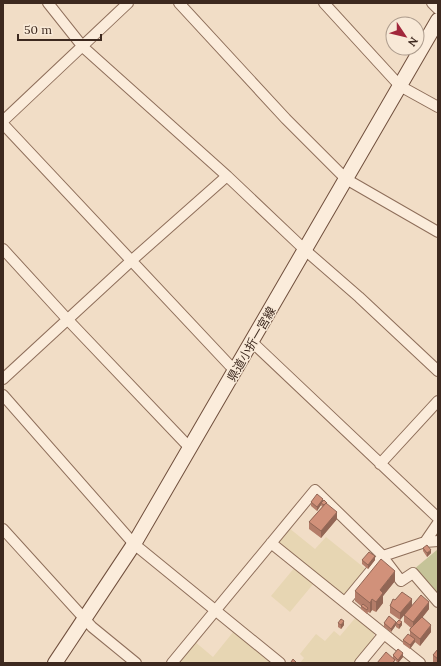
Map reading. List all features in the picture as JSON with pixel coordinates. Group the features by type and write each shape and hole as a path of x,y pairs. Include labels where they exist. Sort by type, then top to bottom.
{"main road":[{"name":"県道小折一宮線","path":"55,663 134,544 438,20"}],"street":[{"path":"48,3 83,47 226,176 305,250 359,297 438,371"},
{"path":"128,3 3,123 130,261 235,371"},
{"path":"179,3 286,119 346,179 438,232"},
{"path":"324,3 400,86 438,107"},
{"path":"432,3 438,9"},
{"path":"3,379 130,261 226,176"},
{"path":"3,249 68,320 190,448"},
{"path":"252,342 438,518"},
{"path":"3,395 134,544 280,663"},
{"path":"380,464 438,400"},
{"path":"172,663 315,490 382,556 401,581 413,573 438,602"},
{"path":"425,542 438,522"},
{"path":"3,529 92,627 136,663"},
{"path":"345,602 382,556 425,542 438,541"},
{"path":"271,543 420,663"},
{"path":"360,663 384,634"}],"shaded area":[{"path":"289,528 315,549 326,537 367,570 347,595 342,595 280,545 279,540"},
{"path":"438,549 438,598 413,570"},
{"path":"295,567 314,583 290,612 271,596"},
{"path":"356,617 374,632 374,639 355,663 300,663 304,658 300,654 316,634 325,641 334,631 340,636"},
{"path":"234,631 272,663 179,663 177,661 194,641 213,657"}],"building":[{"path":"317,494 323,499 317,507 311,502"},
{"path":"324,500 327,503 324,505 321,503"},
{"path":"326,503 337,512 321,531 309,522"},
{"path":"427,545 431,550 427,553 423,548"},
{"path":"369,552 375,556 368,565 362,560"},
{"path":"381,559 395,571 380,590 383,593 376,602 372,599 370,603 355,591"},
{"path":"402,592 412,599 400,613 390,606 393,599 395,600"},
{"path":"421,595 429,602 413,622 404,615"},
{"path":"363,604 368,608 367,610 361,606"},
{"path":"389,616 396,622 391,629 384,623"},
{"path":"422,617 431,625 420,639 410,631 410,629"},
{"path":"341,619 344,621 341,625 338,623"},
{"path":"399,620 402,622 399,625 396,623"},
{"path":"408,634 415,639 410,645 403,640"},
{"path":"398,649 403,653 398,660 393,655"},
{"path":"438,649 438,659 433,655"},
{"path":"386,652 395,660 392,663 377,663"},
{"path":"293,659 296,662 291,663 291,662"}]}
